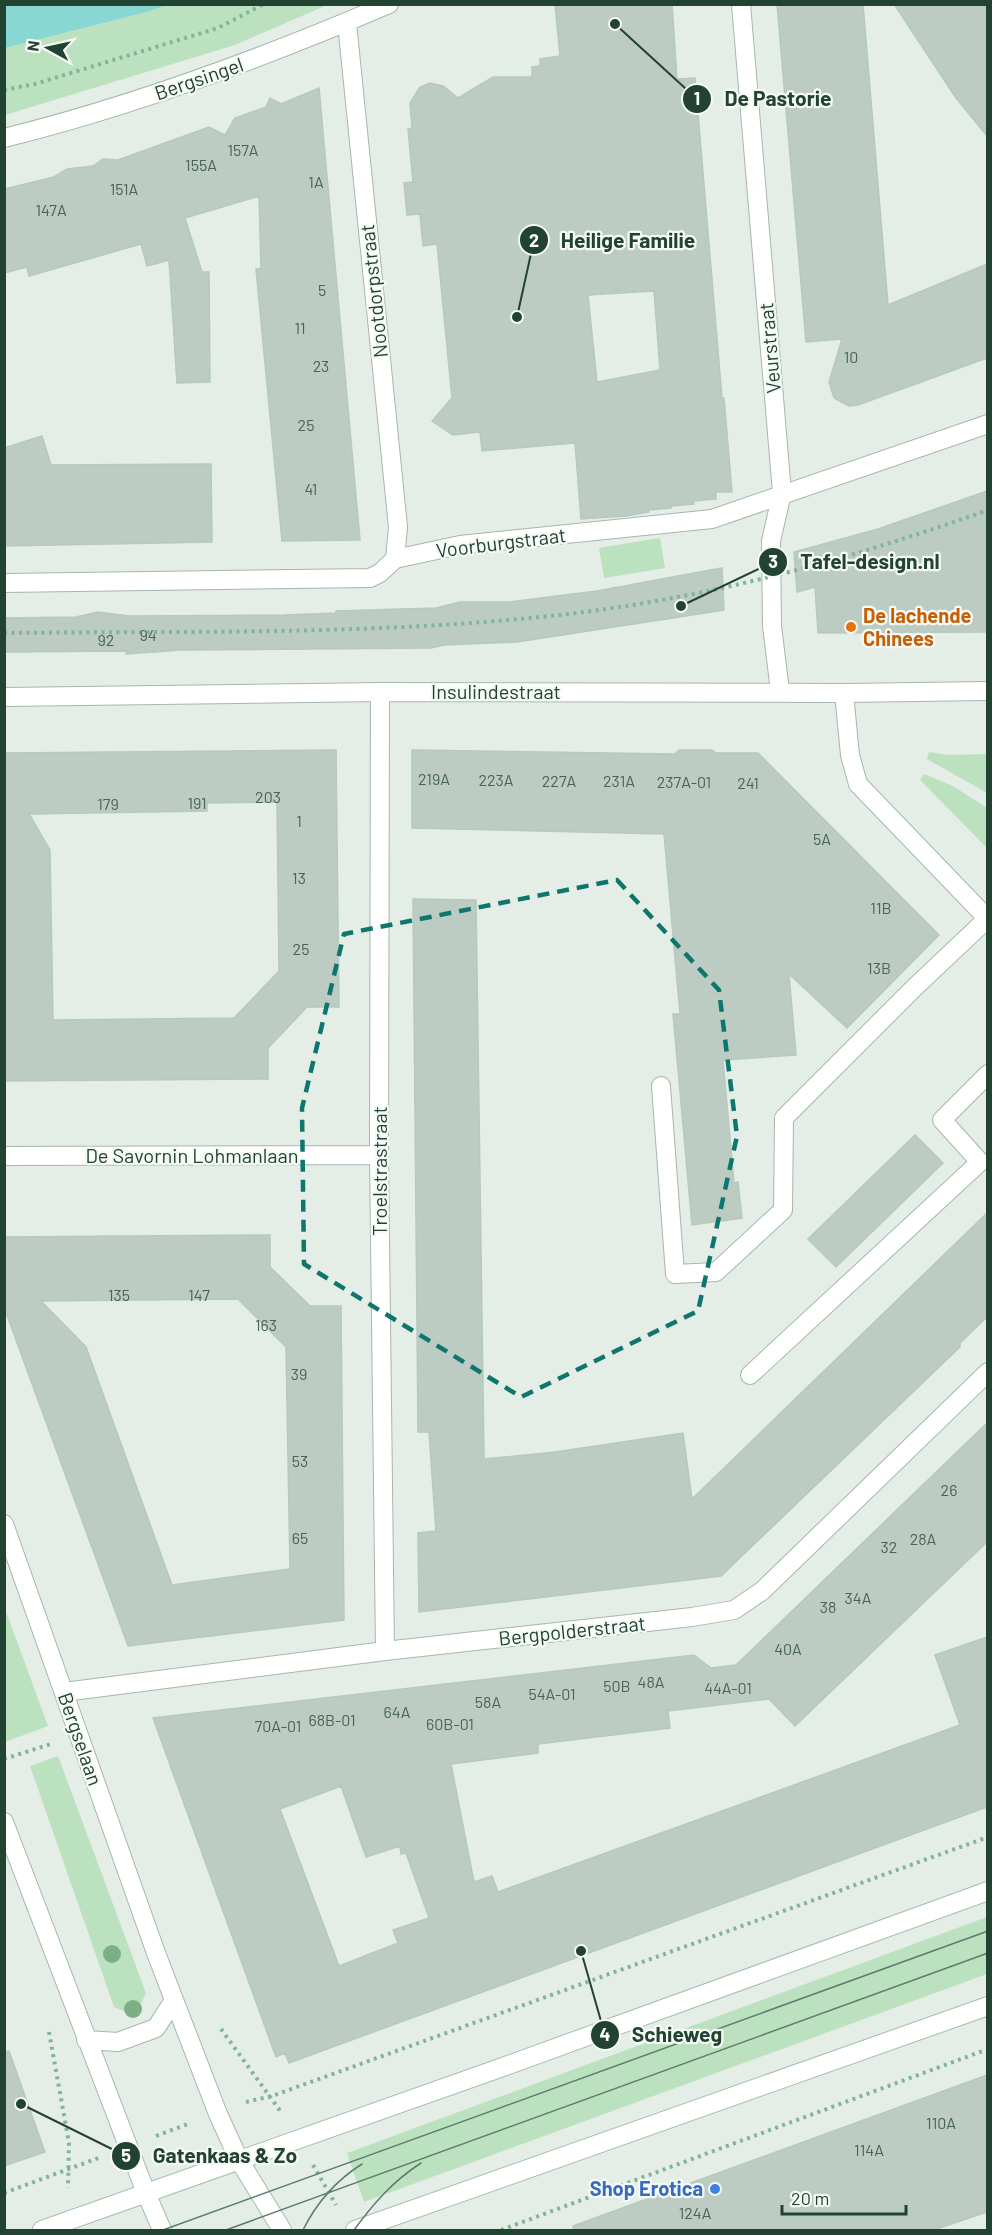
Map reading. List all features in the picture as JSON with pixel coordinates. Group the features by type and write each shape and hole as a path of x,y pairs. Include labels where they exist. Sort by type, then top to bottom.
{"street":[{"name":"Bergsingel","path":"4,138 76,120 217,75 389,4"},
{"name":"Veurstraat","path":"741,4 782,494 771,541 772,626 780,691"},
{"name":"Nootdorpstraat","path":"347,22 398,527 395,559"},
{"name":"Voorburgstraat","path":"4,583 370,578 380,573 395,559 490,541 712,519 987,424"},
{"name":"Insulindestraat","path":"4,697 380,692 987,691"},
{"name":"Troelstrastraat","path":"380,692 379,1155 385,1651"},
{"path":"661,1086 675,1274 716,1272 783,1210 784,1118 915,987 987,919 858,783 849,755 844,693"},
{"path":"750,1375 980,1162 942,1120 987,1074"},
{"name":"De Savornin Lohmanlaan","path":"4,1156 379,1155"},
{"name":"Bergpolderstraat","path":"64,1692 385,1651 692,1617 734,1610 762,1591 987,1372"},
{"name":"Bergselaan","path":"4,1524 77,1735 218,2114 239,2160 282,2230"},
{"path":"4,1822 86,2040 162,2230"},
{"path":"42,2230 987,1891"},
{"path":"86,2040 118,2042 156,2028 174,2000"},
{"path":"354,2230 987,2006"}],"path":[{"path":"4,90 35,84 218,28 264,4"},
{"path":"4,633 378,627 542,617 737,585 837,560 987,510"},
{"path":"4,1759 77,1735"},
{"path":"4,2193 218,2114 252,2099 272,2096 987,1837"},
{"path":"50,2021 49,2032 69,2143 68,2190 82,2216"},
{"path":"218,2025 272,2096 340,2212"},
{"path":"501,2230 987,2049"}],"highlighted area":[{"path":"617,880 719,990 737,1136 698,1311 521,1397 304,1264 302,1108 344,934"}],"green space":[{"path":"168,5 327,5 235,45 5,115 5,48"},
{"path":"660,538 665,568 604,578 599,548"},
{"path":"929,752 948,755 987,754 987,793 927,759"},
{"path":"924,774 953,786 987,808 987,848 920,780"},
{"path":"4,1606 48,1726 5,1742 4,1742"},
{"path":"58,1756 146,1993 140,2006 127,2012 114,2007 30,1766"},
{"path":"987,1917 987,1974 364,2202 347,2153"}],"water":[{"path":"5,4 168,4 168,5 5,48"}],"building":[{"path":"555,4 672,4 677,79 695,78 722,398 724,398 732,492 716,492 716,499 693,501 694,504 648,510 649,512 626,516 581,519 575,443 482,451 480,432 453,435 432,421 452,398 437,244 423,246 420,214 407,215 404,183 413,182 408,129 412,128 410,103 420,87 430,83 443,86 458,98 493,77 532,77 532,67 540,66 540,59 560,56","holes":["654,291 660,370 597,382 588,295"]},
{"path":"777,4 863,4 888,305 987,264 987,358 858,405 849,406 834,398 829,382 842,339 806,342"},
{"path":"894,4 987,4 987,136 956,98"},
{"path":"319,88 360,540 282,541 256,269 261,268 259,196 185,218 202,272 209,272 210,382 177,383 169,260 147,266 141,244 29,276 27,267 4,273 4,189 54,177 67,169 93,166 103,159 118,160 209,127 225,135 235,118 266,107 270,98 281,104"},
{"path":"42,436 51,465 211,464 212,542 4,546 4,448"},
{"path":"987,491 987,632 818,633 815,587 797,592 794,552 878,529"},
{"path":"722,568 724,610 517,642 445,645 431,648 182,650 126,654 127,651 4,652 4,618 76,617 98,612 129,616 285,615 436,608 460,602 509,602 597,591"},
{"path":"336,750 339,1007 307,1007 268,1048 268,1079 4,1081 4,753","holes":["277,802 279,971 234,1018 53,1020 50,850 29,814 207,811 207,803"]},
{"path":"412,750 675,754 679,750 712,750 716,753 758,753 939,935 847,1028 789,974 796,1055 723,1060 734,1183 738,1182 742,1218 692,1225 673,1014 680,1014 664,834 412,828"},
{"path":"413,899 476,900 484,1459 555,1452 683,1433 692,1499 987,1213 987,1317 960,1343 960,1347 721,1576 419,1612 418,1533 436,1531 429,1432 418,1432"},
{"path":"915,1135 943,1163 836,1267 808,1239"},
{"path":"270,1235 270,1267 310,1306 341,1306 344,1620 128,1646 4,1307 4,1237","holes":["238,1299 286,1347 290,1569 172,1585 86,1347 41,1301"]},
{"path":"987,1423 987,1542 795,1726 769,1699 668,1711 670,1728 538,1744 538,1753 451,1764 474,1882 492,1876 498,1892 960,1725 935,1655 987,1637 987,1807 289,2063 285,2053 276,2057 153,1718 694,1655 711,1668 736,1665","holes":["341,1786 366,1857 400,1846 401,1854 406,1853 429,1918 393,1930 398,1943 339,1966 280,1809"]},
{"path":"9,2051 45,2152 4,2166 4,2052"},
{"path":"987,2075 987,2212 934,2230 574,2230 573,2226"}],"tram line":[{"path":"163,2230 988,1931"},
{"path":"226,2230 988,1953"},
{"path":"354,2230 384,2194 401,2177 421,2163"},
{"path":"303,2230 314,2210 328,2193 362,2164"}],"place":[{"name":"De Pastorie","path":"615,24"},
{"name":"Heilige Familie","path":"517,317"},
{"name":"Tafel-design.nl","path":"681,606"},
{"name":"De lachende Chinees","path":"851,627"},
{"name":"Schieweg","path":"581,1951"},
{"name":"Gatenkaas & Zo","path":"21,2104"},
{"name":"Shop Erotica","path":"715,2189"}]}
